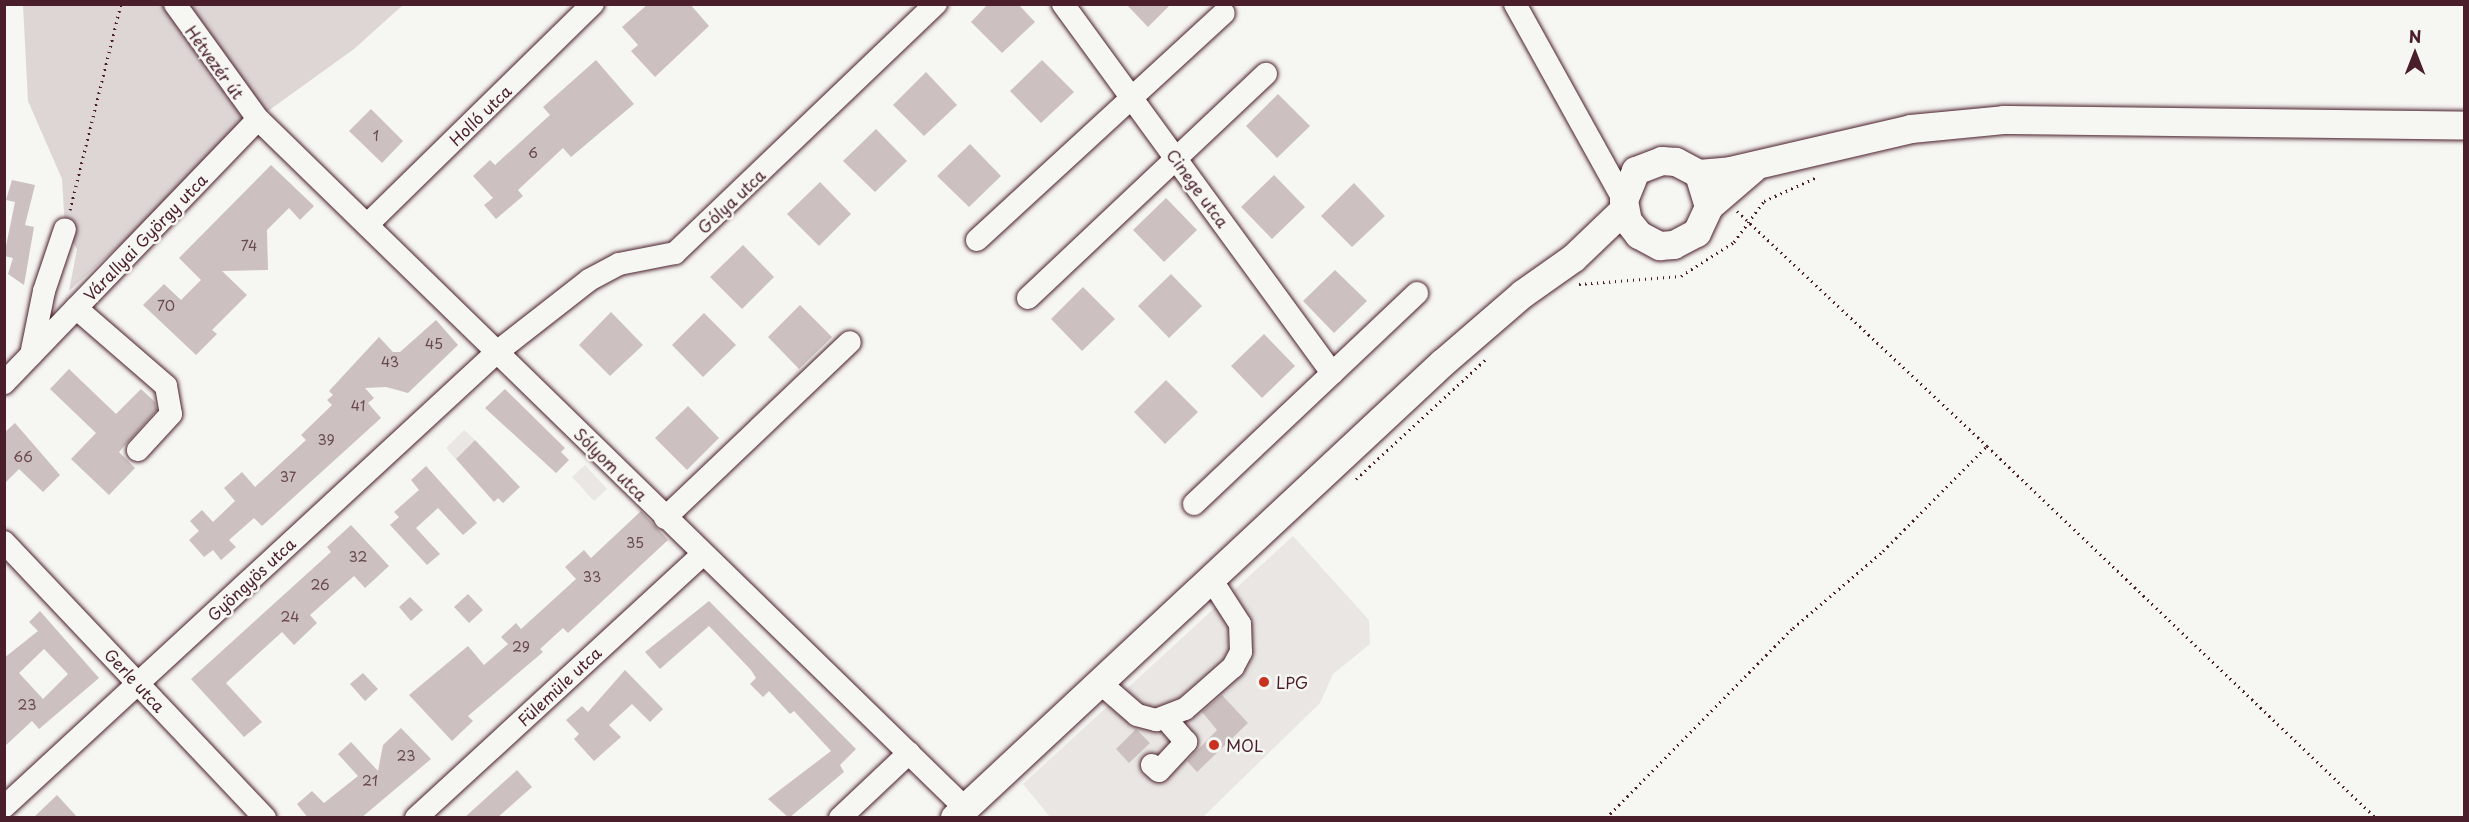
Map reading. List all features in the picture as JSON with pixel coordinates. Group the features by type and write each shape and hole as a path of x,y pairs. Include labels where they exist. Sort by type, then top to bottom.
{"main road":[{"path":"960,813 1443,363 1523,294 1574,258 1624,206 1636,171 1662,160 1676,162 1699,174 1757,166 1877,135 2004,120 2464,126"},
{"path":"1624,206 1639,235 1660,246 1688,240 1704,224 1709,207 1757,166"},
{"path":"1699,174 1709,207"},
{"path":"1574,258 1639,235"}],"street":[{"name":"Hétvezér út","path":"175,4 258,119"},
{"name":"Holló utca","path":"367,225 593,4"},
{"name":"Gólya utca","path":"497,352 589,280 619,264 675,253 936,4"},
{"name":"Cinege utca","path":"1062,4 1178,159 1332,373"},
{"path":"1515,4 1592,137 1624,206"},
{"path":"977,240 1224,13"},
{"path":"1028,298 1266,74"},
{"name":"Sólyom utca","path":"258,119 702,555 909,753 960,813"},
{"name":"Várallyai György utca","path":"4,383 258,119"},
{"path":"1592,137 1622,169 1636,171"},
{"path":"31,355 44,291 66,229"},
{"path":"1194,504 1416,293"},
{"path":"76,308 166,386 171,414 138,450"},
{"path":"665,518 850,342"},
{"name":"Gyöngyös utca","path":"4,807 497,352"},
{"name":"Gerle utca","path":"4,542 265,818"},
{"name":"Fülemüle utca","path":"416,818 702,555"},
{"path":"1099,682 1137,715 1166,719 1185,709 1233,667 1241,652 1237,615 1211,579"},
{"path":"1152,765 1159,771 1186,742 1166,719"},
{"path":"840,818 909,753"}],"path":[{"path":"66,229 121,4"},
{"path":"1571,289 1608,279 1665,281 1681,276 1734,242 1746,222 1764,201 1822,175"},
{"path":"1737,211 2376,818"},
{"path":"1354,480 1491,354"},
{"path":"1606,818 1793,628 1883,551 1987,446"}],"shaded area":[{"path":"23,5 403,5 354,49 268,111 69,291 77,249 65,229 62,179 28,101"},
{"path":"464,430 475,440 456,459 446,448"},
{"path":"585,465 607,489 594,501 572,477"},
{"path":"1293,536 1369,620 1370,644 1333,674 1320,703 1203,817 1050,817 1023,784"}],"building":[{"path":"648,4 690,4 709,26 655,77 631,51 638,45 622,27"},
{"path":"988,4 1018,4 1035,22 1002,53 971,22"},
{"path":"1126,4 1171,4 1148,27"},
{"path":"596,60 634,104 571,157 563,148 518,190 523,196 496,219 484,205 493,198 473,176 490,160 495,165 550,115 543,107"},
{"path":"1042,60 1074,92 1041,123 1010,91"},
{"path":"926,72 957,105 924,136 893,105"},
{"path":"1278,94 1310,126 1277,158 1246,126"},
{"path":"371,109 403,141 382,163 349,131"},
{"path":"876,129 907,161 875,192 843,161"},
{"path":"970,144 1001,176 969,207 937,176"},
{"path":"271,165 314,206 300,220 289,208 267,230 268,270 222,271 247,295 212,330 217,334 196,355 143,305 164,284 181,300 201,280 179,258"},
{"path":"1274,175 1305,207 1272,239 1241,207"},
{"path":"12,180 35,185 25,225 34,227 24,285 8,274 13,258 4,256 15,202 6,200"},
{"path":"820,182 851,214 819,246 787,214"},
{"path":"1354,183 1385,216 1352,247 1321,216"},
{"path":"1166,198 1197,230 1164,262 1133,230"},
{"path":"743,245 774,277 742,309 710,277"},
{"path":"1335,270 1367,301 1334,333 1303,301"},
{"path":"1171,274 1202,306 1169,338 1138,306"},
{"path":"1083,287 1115,319 1082,351 1051,319"},
{"path":"800,305 832,337 799,369 768,337"},
{"path":"611,312 643,345 610,376 579,345"},
{"path":"704,313 736,345 703,377 672,345"},
{"path":"436,320 458,345 408,393 386,387 365,388 374,398 368,403 381,418 262,526 254,518 229,540 236,547 221,560 213,550 204,557 189,540 199,531 190,521 202,510 213,522 235,501 224,488 242,472 255,487 306,440 301,435 332,405 327,400 333,395 329,391 379,337 393,352 400,352"},
{"path":"1264,334 1295,366 1262,398 1231,366"},
{"path":"69,369 116,414 141,389 155,402 157,410 119,452 135,468 109,495 71,459 96,433 50,389"},
{"path":"1166,380 1198,412 1165,444 1134,412"},
{"path":"505,389 565,448 561,452 569,460 556,473 485,408"},
{"path":"688,406 719,438 687,470 655,438"},
{"path":"15,423 60,475 43,492 19,469 4,484 4,433"},
{"path":"475,440 520,487 503,503 498,498 494,502 456,459"},
{"path":"426,466 477,523 463,535 438,508 416,528 440,554 427,565 390,525 399,517 394,512 419,490 411,480"},
{"path":"641,511 668,540 568,633 563,628 540,649 543,652 468,716 473,721 452,741 409,695 468,646 484,665 508,644 501,637 516,623 521,629 576,579 565,567 584,550 591,558"},
{"path":"351,525 389,566 365,588 354,576 310,615 317,623 294,645 282,632 226,683 262,722 244,737 191,679 331,552 327,547"},
{"path":"468,594 483,610 469,623 454,607"},
{"path":"410,597 423,610 411,621 399,607"},
{"path":"709,601 856,749 840,765 844,772 789,818 768,799 831,751 794,711 790,714 769,691 763,697 750,684 756,678 751,670 709,626 660,669 645,652"},
{"path":"40,611 99,678 39,729 32,721 4,747 4,658 38,631 29,622","holes":["44,649 68,674 43,699 19,673"]},
{"path":"625,670 663,709 650,722 632,704 609,725 621,737 594,761 574,739 579,734 566,720 582,706 588,712"},
{"path":"363,673 378,689 365,701 350,684"},
{"name":"MOL","path":"1222,695 1248,723 1197,772 1187,761 1217,730 1202,712"},
{"path":"401,728 431,759 361,818 308,818 297,804 312,791 324,803 358,776 338,754 351,742 378,771 383,745"},
{"path":"1136,729 1150,743 1129,763 1116,749"},
{"path":"517,770 532,787 497,818 464,818"},
{"path":"57,795 78,818 33,818"}],"place":[{"name":"LPG","path":"1264,682"},
{"name":"MOL","path":"1214,745"}]}
